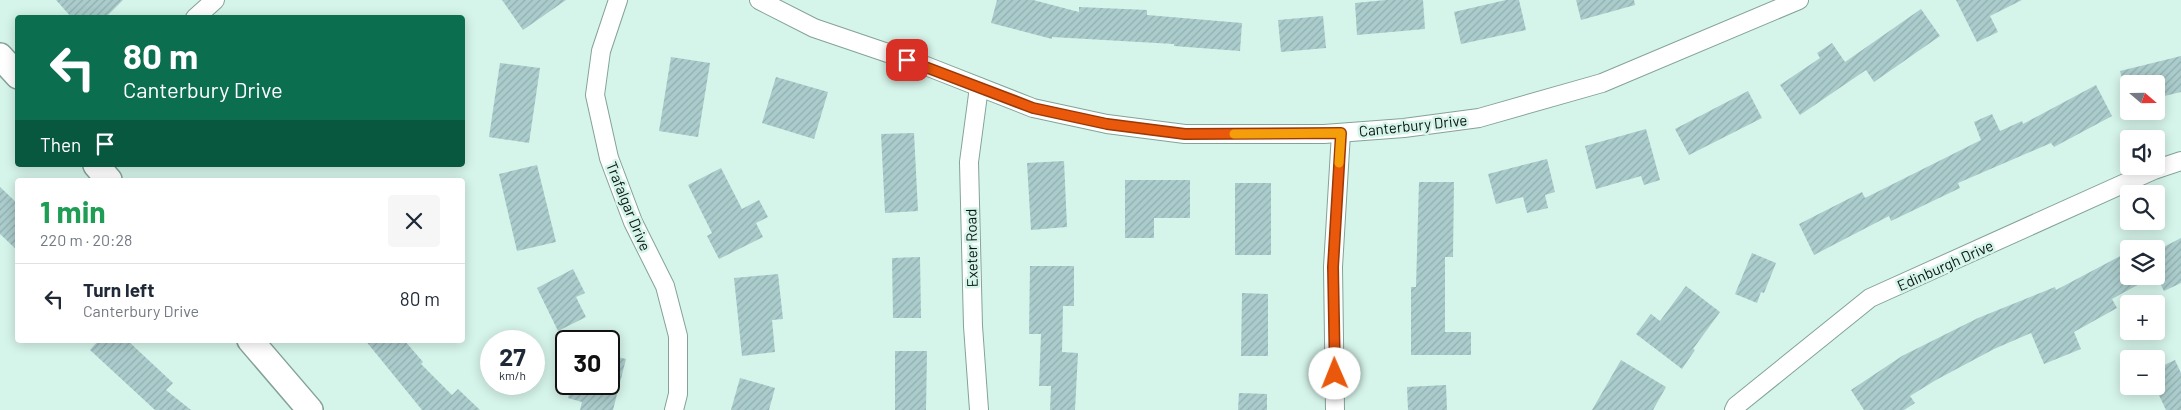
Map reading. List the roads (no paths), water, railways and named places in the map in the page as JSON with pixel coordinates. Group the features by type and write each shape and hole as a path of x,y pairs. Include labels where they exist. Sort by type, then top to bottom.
{"street":[{"path":"198,15 215,0"},
{"name":"Trafalgar Drive","path":"618,0 602,50 595,96 609,158 633,222 665,286 678,336 678,394 674,410"},
{"name":"Canterbury Drive","path":"759,0 814,28 926,66 1033,108 1107,124 1185,134 1341,133 1404,128 1479,118 1602,83 1799,0"},
{"path":"0,56 15,73"},
{"name":"Exeter Road","path":"979,87 969,162 973,326 979,410"},
{"path":"1335,410 1333,267 1341,133"},
{"name":"Edinburgh Drive","path":"1734,410 1736,406 1870,298 2154,170 2181,161"},
{"path":"98,167 107,178"},
{"path":"253,343 310,410"}]}
